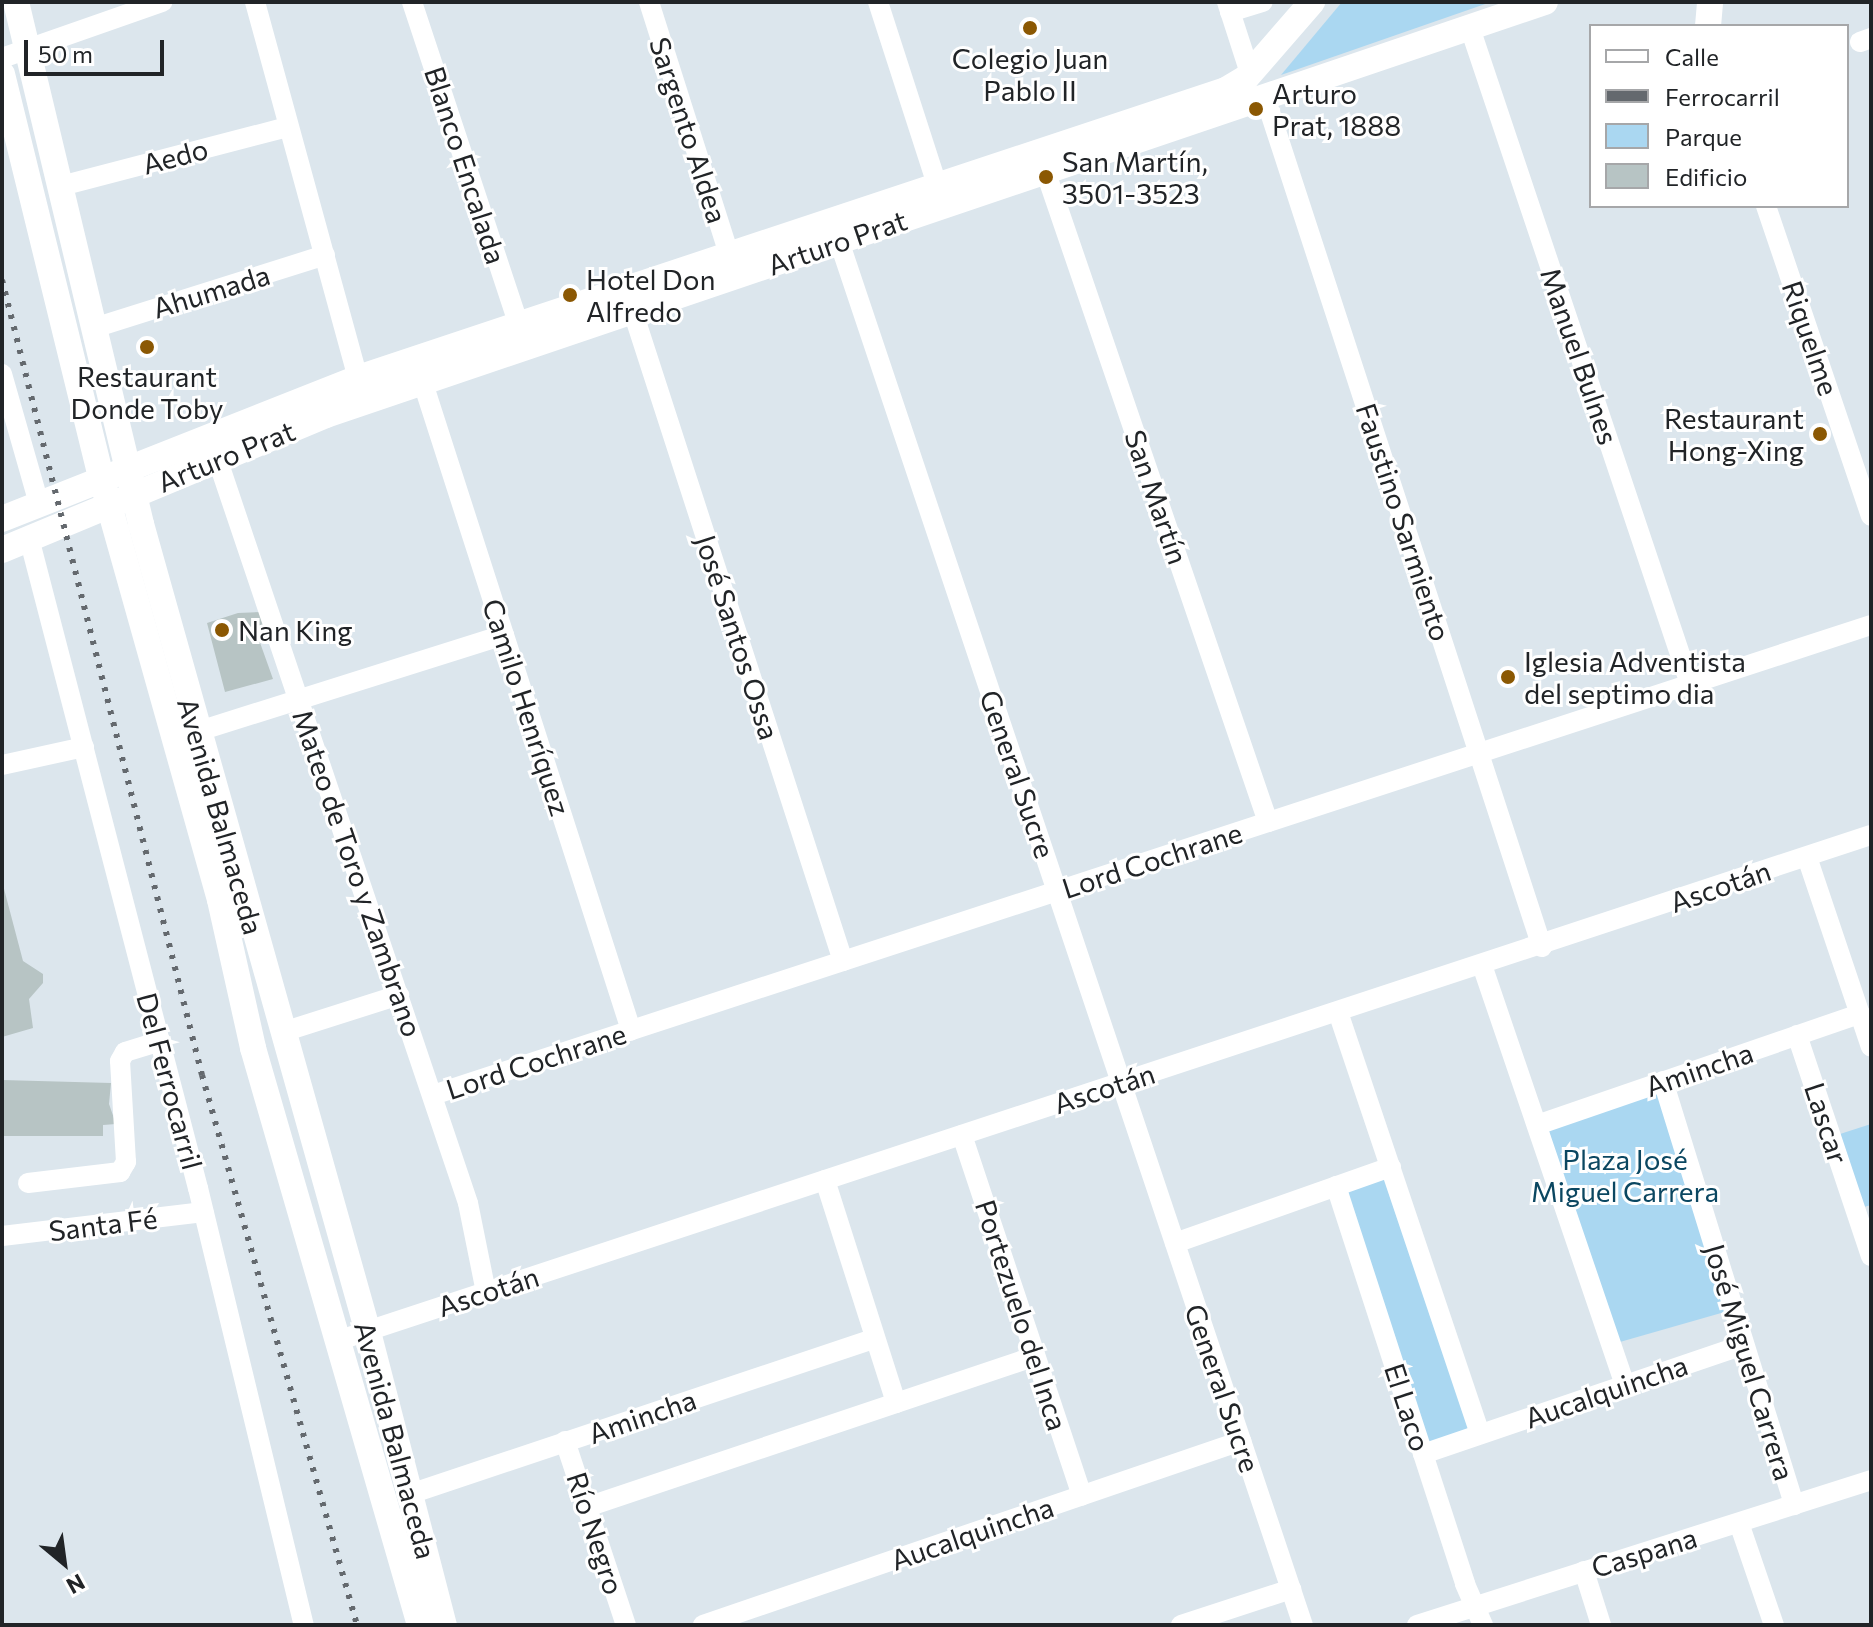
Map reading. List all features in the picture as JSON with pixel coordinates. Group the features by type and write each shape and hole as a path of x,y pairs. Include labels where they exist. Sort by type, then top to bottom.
{"main road":[{"name":"Avenida Balmaceda","path":"16,2 97,327 134,494 196,732 368,1332 444,1625"},
{"name":"Arturo Prat","path":"2,519 358,378 520,328 1226,90 1250,73 1312,2"},
{"name":"Arturo Prat","path":"2,550 110,507 217,458 423,383 1545,2"},
{"path":"1706,24 1710,2"},
{"name":"Avenida Balmaceda","path":"2,74 102,480 337,1341 420,1625"}],"street":[{"path":"2,58 162,2"},
{"path":"255,2 358,378"},
{"name":"Blanco Encalada","path":"412,2 520,328"},
{"name":"Sargento Aldea","path":"649,2 730,257"},
{"path":"878,2 937,185"},
{"path":"1250,73 1228,7 1263,2"},
{"path":"1695,2 1705,24"},
{"name":"Manuel Bulnes","path":"1470,28 1690,684"},
{"name":"Faustino Sarmiento","path":"1265,97 1542,947"},
{"name":"Aedo","path":"61,186 288,127"},
{"name":"San Martín","path":"1046,173 1268,822"},
{"name":"Riquelme","path":"1767,208 1871,516"},
{"name":"General Sucre","path":"839,241 1303,1625"},
{"name":"Ahumada","path":"97,327 325,255"},
{"name":"José Santos Ossa","path":"633,312 843,961"},
{"path":"2,374 39,504"},
{"name":"Camilo Henríquez","path":"423,383 631,1030"},
{"name":"Mateo de Toro y Zambrano","path":"217,458 468,1203 486,1292"},
{"name":"Del Ferrocarril","path":"29,538 204,1212 304,1625"},
{"name":"Lord Cochrane","path":"433,1095 1871,625"},
{"path":"196,732 504,635"},
{"path":"2,765 84,747"},
{"name":"Ascotán","path":"337,1341 1542,947 1871,835"},
{"path":"1807,857 1871,1047"},
{"path":"1482,965 1624,1383"},
{"path":"283,1032 399,995"},
{"path":"1338,1012 1480,1434"},
{"name":"Amincha","path":"1537,1125 1860,1014"},
{"name":"Lascar","path":"1797,1035 1871,1256"},
{"path":"28,1183 120,1172 126,1162 120,1061 125,1052 160,1041"},
{"name":"José Miguel Carrera","path":"1663,1081 1794,1505"},
{"name":"Portezuelo del Inca","path":"962,1135 1082,1496"},
{"path":"1175,1243 1391,1167"},
{"path":"825,1180 896,1403"},
{"name":"El Laco","path":"1336,1186 1423,1454 1483,1625"},
{"name":"Santa Fé","path":"2,1236 204,1212"},
{"name":"Amincha","path":"410,1494 875,1338"},
{"name":"Aucalquincha","path":"1423,1454 1624,1383 1744,1345"},
{"path":"587,1507 1035,1356"},
{"name":"Río Negro","path":"565,1441 626,1625"},
{"name":"Aucalquincha","path":"703,1625 757,1616 1241,1441"},
{"name":"Caspana","path":"1417,1625 1871,1480"},
{"path":"1739,1523 1774,1625"},
{"path":"1584,1571 1601,1625"},
{"path":"1181,1625 1291,1589"}],"green space":[{"path":"1342,2 1491,2 1281,75"},
{"name":"Plaza José Miguel Carrera","path":"1661,1090 1725,1312 1610,1345 1547,1123"},
{"path":"1871,1124 1871,1205 1864,1207 1840,1134"},
{"path":"1387,1177 1469,1430 1427,1444 1345,1191"}],"building":[{"path":"261,612 267,634 258,637 273,679 225,692 207,623 238,613"},
{"path":"3,885 23,961 43,974 43,983 29,999 33,1028 2,1037"},
{"path":"2,1080 111,1083 109,1104 116,1124 103,1125 103,1136 2,1136"}],"railway":[{"path":"2,280 202,1075 357,1625"}],"place":[{"name":"Colegio Juan Pablo II","path":"1030,28"},
{"name":"Arturo Prat, 1888","path":"1256,109"},
{"name":"San Martín, 3501-3523","path":"1046,177"},
{"name":"Hotel Don Alfredo","path":"570,295"},
{"name":"Restaurant Donde Toby","path":"147,347"},
{"name":"Restaurant Hong-Xing","path":"1820,434"},
{"name":"Nan King","path":"222,630"},
{"name":"Iglesia Adventista del septimo dia","path":"1508,677"}]}
